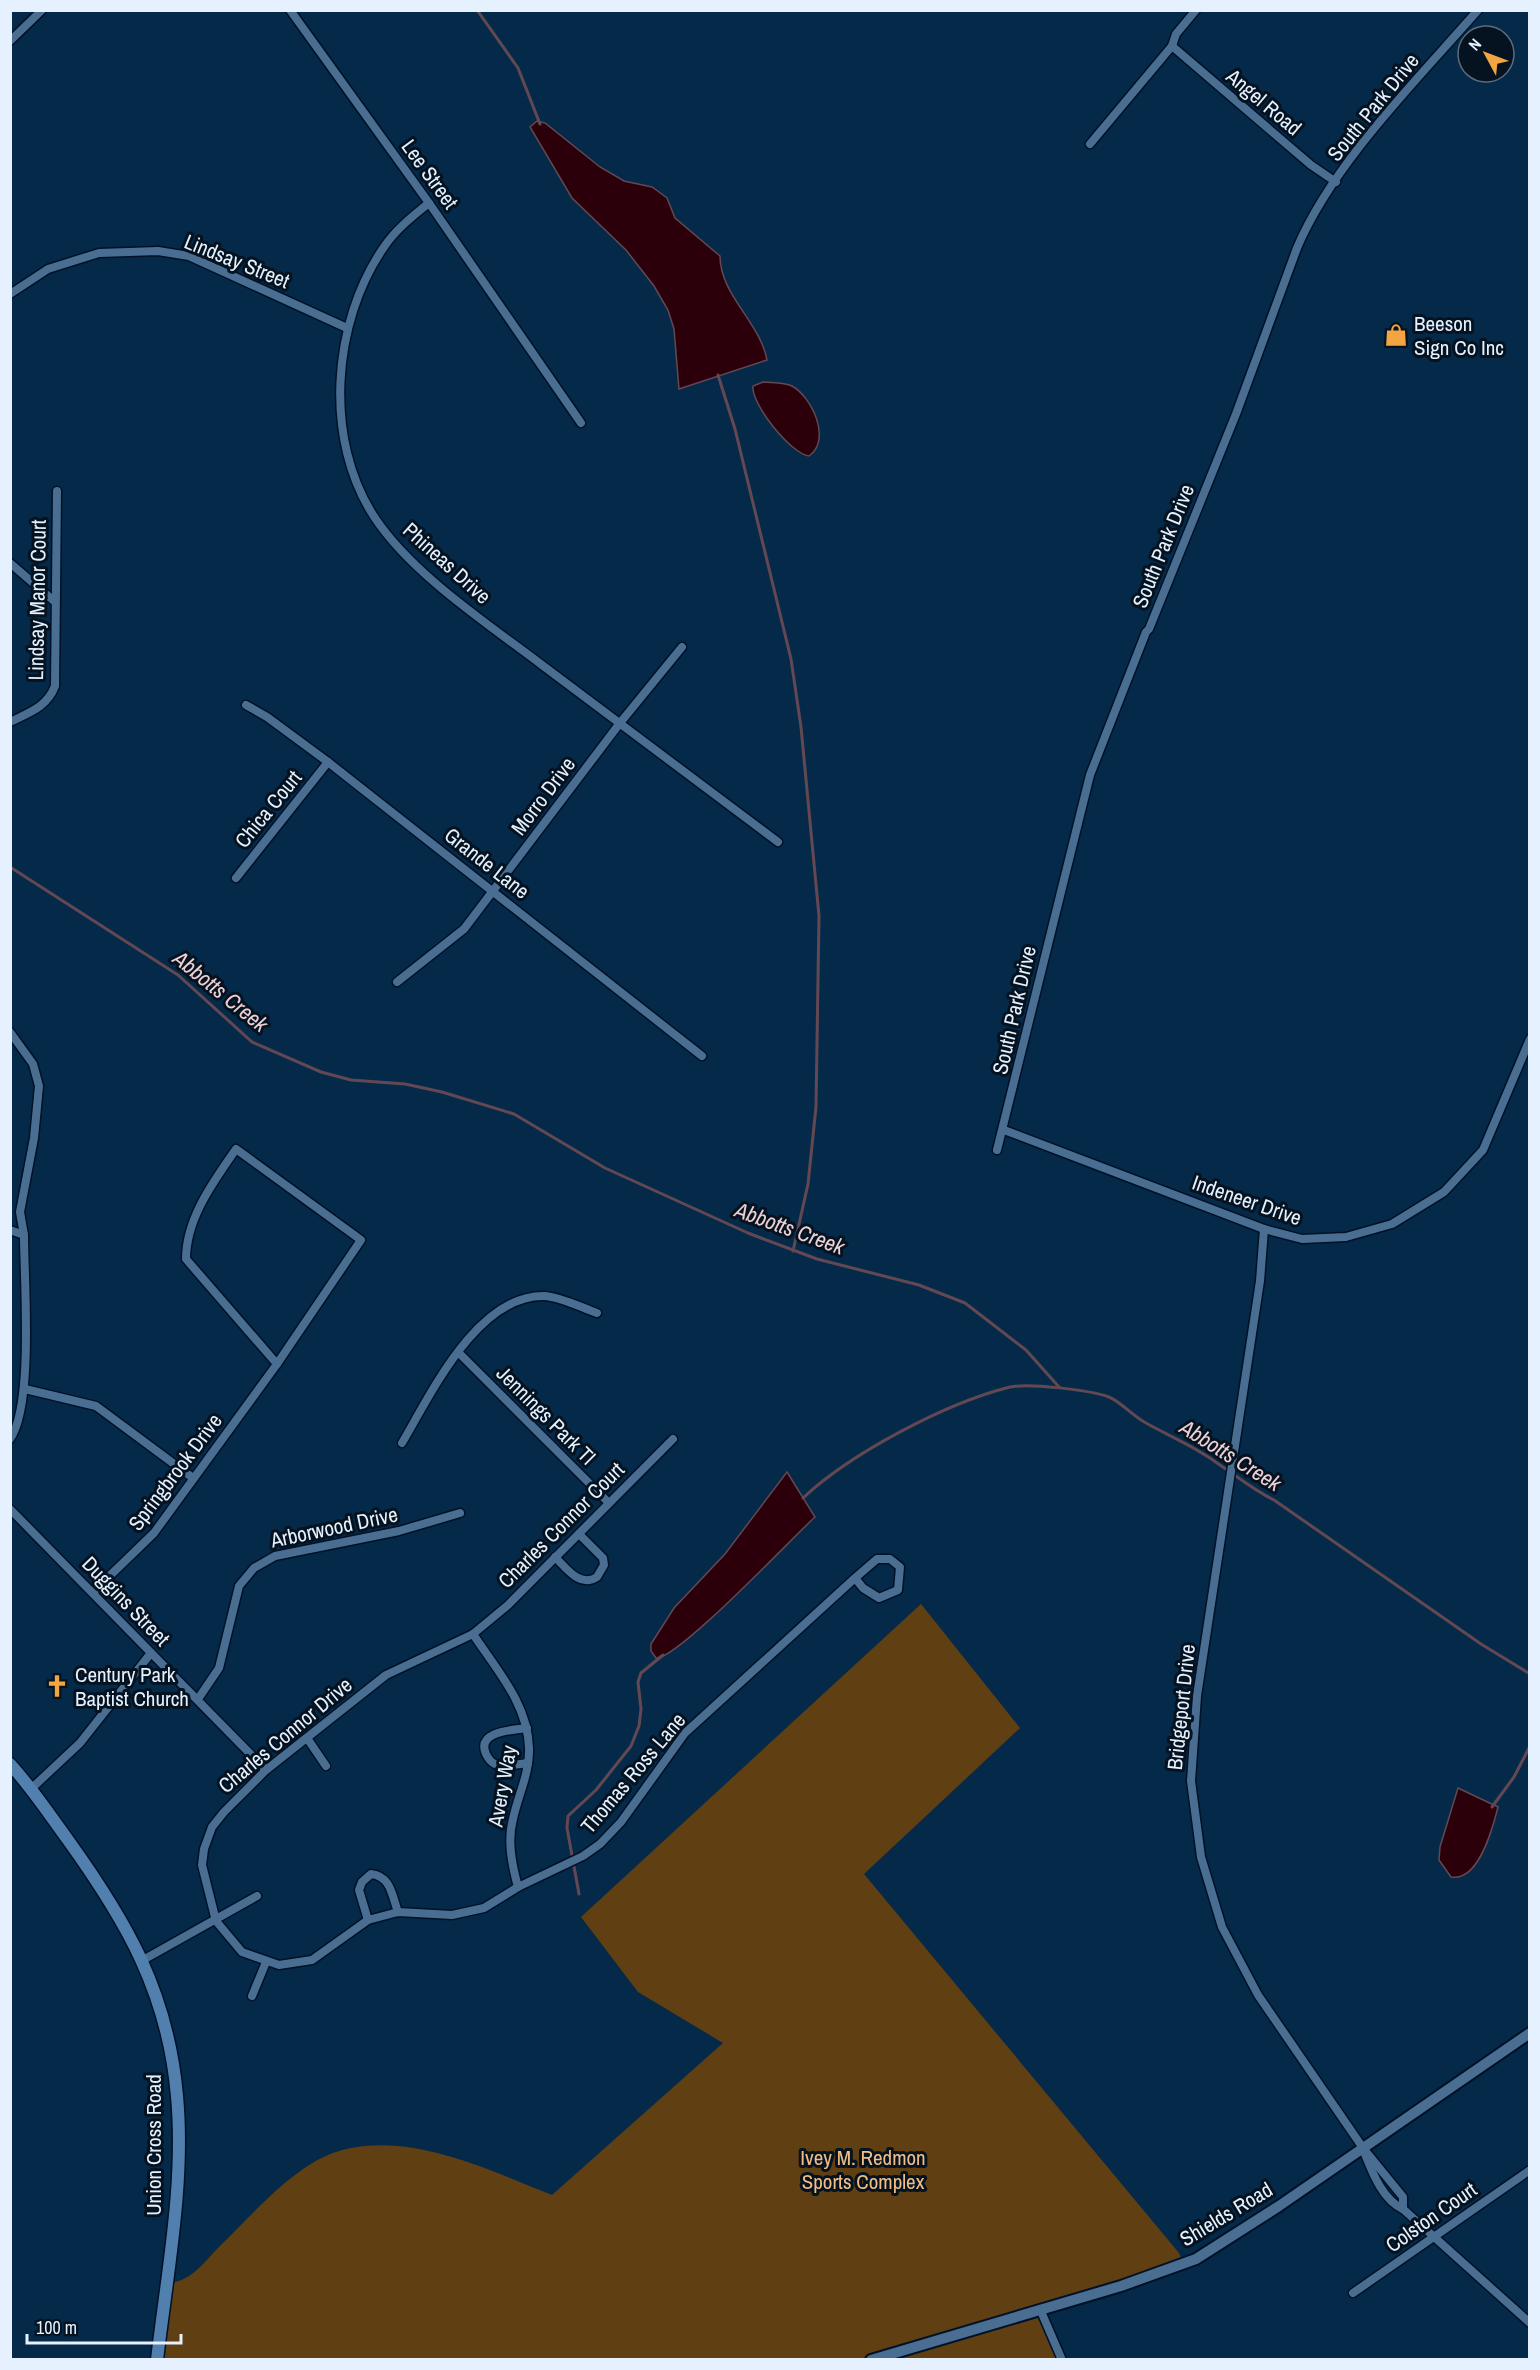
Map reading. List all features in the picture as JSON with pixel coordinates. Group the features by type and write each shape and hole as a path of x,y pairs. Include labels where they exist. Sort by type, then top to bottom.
{"main road":[{"name":"Union Cross Road","path":"10,1764 32,1788 104,1891 143,1959 160,2005 172,2052 177,2098 177,2188 157,2360"}],"street":[{"path":"10,41 42,10"},
{"name":"Lee Street","path":"290,10 429,203 581,423"},
{"path":"1090,144 1161,60 1172,46 1176,34 1196,10"},
{"name":"South Park Drive","path":"997,1150 1004,1130 1090,775 1236,414 1297,248 1306,227 1336,182 1396,105 1478,10"},
{"name":"Angel Road","path":"1172,46 1311,165 1336,182"},
{"name":"Phineas Drive","path":"429,203 398,230 375,259 365,277 347,328 341,389 345,441 358,486 376,519 441,587 778,842"},
{"name":"Lindsay Street","path":"10,294 48,269 99,253 158,251 189,256 347,328"},
{"name":"Lindsay Manor Court","path":"10,722 43,706 51,697 55,686 54,601 57,491"},
{"path":"10,563 54,601"},
{"name":"Morro Drive","path":"397,982 464,929 620,723 682,647"},
{"name":"Grande Lane","path":"246,705 267,717 328,762 702,1056"},
{"name":"Chica Court","path":"236,878 328,762"},
{"path":"10,1032 33,1064 39,1086 34,1138 20,1212 24,1235 25,1389 15,1432 10,1439"},
{"name":"Indeneer Drive","path":"1004,1130 1264,1229 1302,1239 1346,1238 1392,1224 1444,1192 1483,1150 1530,1039"},
{"name":"Springbrook Drive","path":"93,1592 139,1550 277,1364 361,1240 236,1149 205,1195 186,1245 186,1259 277,1364"},
{"name":"Bridgeport Drive","path":"1264,1229 1260,1281 1197,1696 1191,1781 1201,1857 1222,1927 1258,1995 1363,2148 1403,2197 1404,2209 1433,2237"},
{"path":"10,1230 24,1235"},
{"path":"402,1443 442,1376 493,1313 517,1300 545,1296 597,1313"},
{"name":"Jennings Park Tl","path":"459,1353 608,1502"},
{"path":"25,1389 96,1406 193,1478"},
{"name":"Charles Connor Court","path":"473,1634 508,1605 673,1439"},
{"name":"Duggins Street","path":"10,1509 266,1770"},
{"name":"Arborwood Drive","path":"198,1699 219,1668 239,1586 254,1568 274,1556 399,1531 459,1513"},
{"path":"555,1557 578,1579 585,1581 597,1576 604,1565 603,1558 579,1534"},
{"name":"Thomas Ross Lane","path":"216,1921 242,1952 266,1962 287,1965 312,1960 368,1920 398,1912 452,1915 484,1908 518,1887 583,1856 600,1844 621,1822 685,1733 855,1578 877,1559 890,1559 900,1568 898,1590 879,1598 863,1588 855,1578"},
{"name":"Avery Way","path":"473,1634 516,1698 527,1728 528,1763 512,1821 511,1861 518,1887"},
{"name":"Charles Connor Drive","path":"216,1921 202,1865 204,1849 213,1827 224,1812 266,1770 386,1675 473,1634"},
{"path":"32,1788 80,1743 151,1653"},
{"path":"527,1728 493,1735 486,1741 484,1749 489,1760 496,1765 528,1763"},
{"path":"306,1738 326,1766"},
{"path":"368,1920 359,1890 362,1882 371,1874 381,1875 387,1882 398,1912"},
{"path":"143,1959 216,1921 257,1896"},
{"path":"252,1996 266,1962"},
{"name":"Shields Road","path":"871,2360 1121,2286 1196,2259 1530,2033"},
{"name":"Colston Court","path":"1353,2293 1530,2170"},
{"path":"1433,2237 1530,2323"},
{"path":"1040,2309 1062,2360"}],"green space":[{"name":"Ivey M. Redmon Sports Complex","path":"921,1604 1020,1728 864,1874 1179,2253 1183,2264 1041,2309 1062,2359 157,2360 166,2283 182,2280 195,2272 283,2184 313,2163 328,2155 356,2147 384,2145 413,2148 471,2163 552,2195 723,2043 638,1992 581,1917"}],"shaded area":[{"path":"537,121 545,123 600,167 624,181 652,187 667,198 675,218 720,256 726,283 757,333 767,360 679,389 674,329 668,310 654,286 626,250 572,198 530,127"},
{"path":"763,382 792,386 806,399 817,419 819,430 816,449 809,456 792,447 765,416 754,394 753,386"},
{"path":"787,1472 815,1517 709,1620 668,1653 656,1658 651,1651 651,1644 674,1608 725,1554"},
{"path":"1458,1788 1498,1807 1488,1839 1477,1862 1461,1876 1451,1877 1439,1860 1440,1847"}],"waterway":[{"path":"477,10 518,68 540,124"},
{"path":"718,375 735,429 791,659 801,727 819,916 816,1107 808,1184 793,1251"},
{"name":"Abbotts Creek","path":"10,867 178,975 252,1042 321,1072 351,1080 405,1084 442,1092 514,1114 605,1168 748,1233 817,1259 919,1285 965,1303 1026,1350 1059,1387"},
{"name":"Abbotts Creek","path":"803,1498 823,1481 873,1447 929,1417 985,1395 1019,1386 1060,1388 1100,1394 1114,1399 1141,1420 1209,1457 1481,1644 1530,1674"},
{"path":"579,1894 567,1828 568,1816 596,1790 631,1746 639,1726 641,1709 638,1682 641,1673 663,1655"},
{"path":"1492,1807 1514,1777 1530,1746"}],"place":[{"name":"Beeson Sign Co Inc","path":"1396,335"},
{"name":"Century Park Baptist Church","path":"57,1686"}]}
